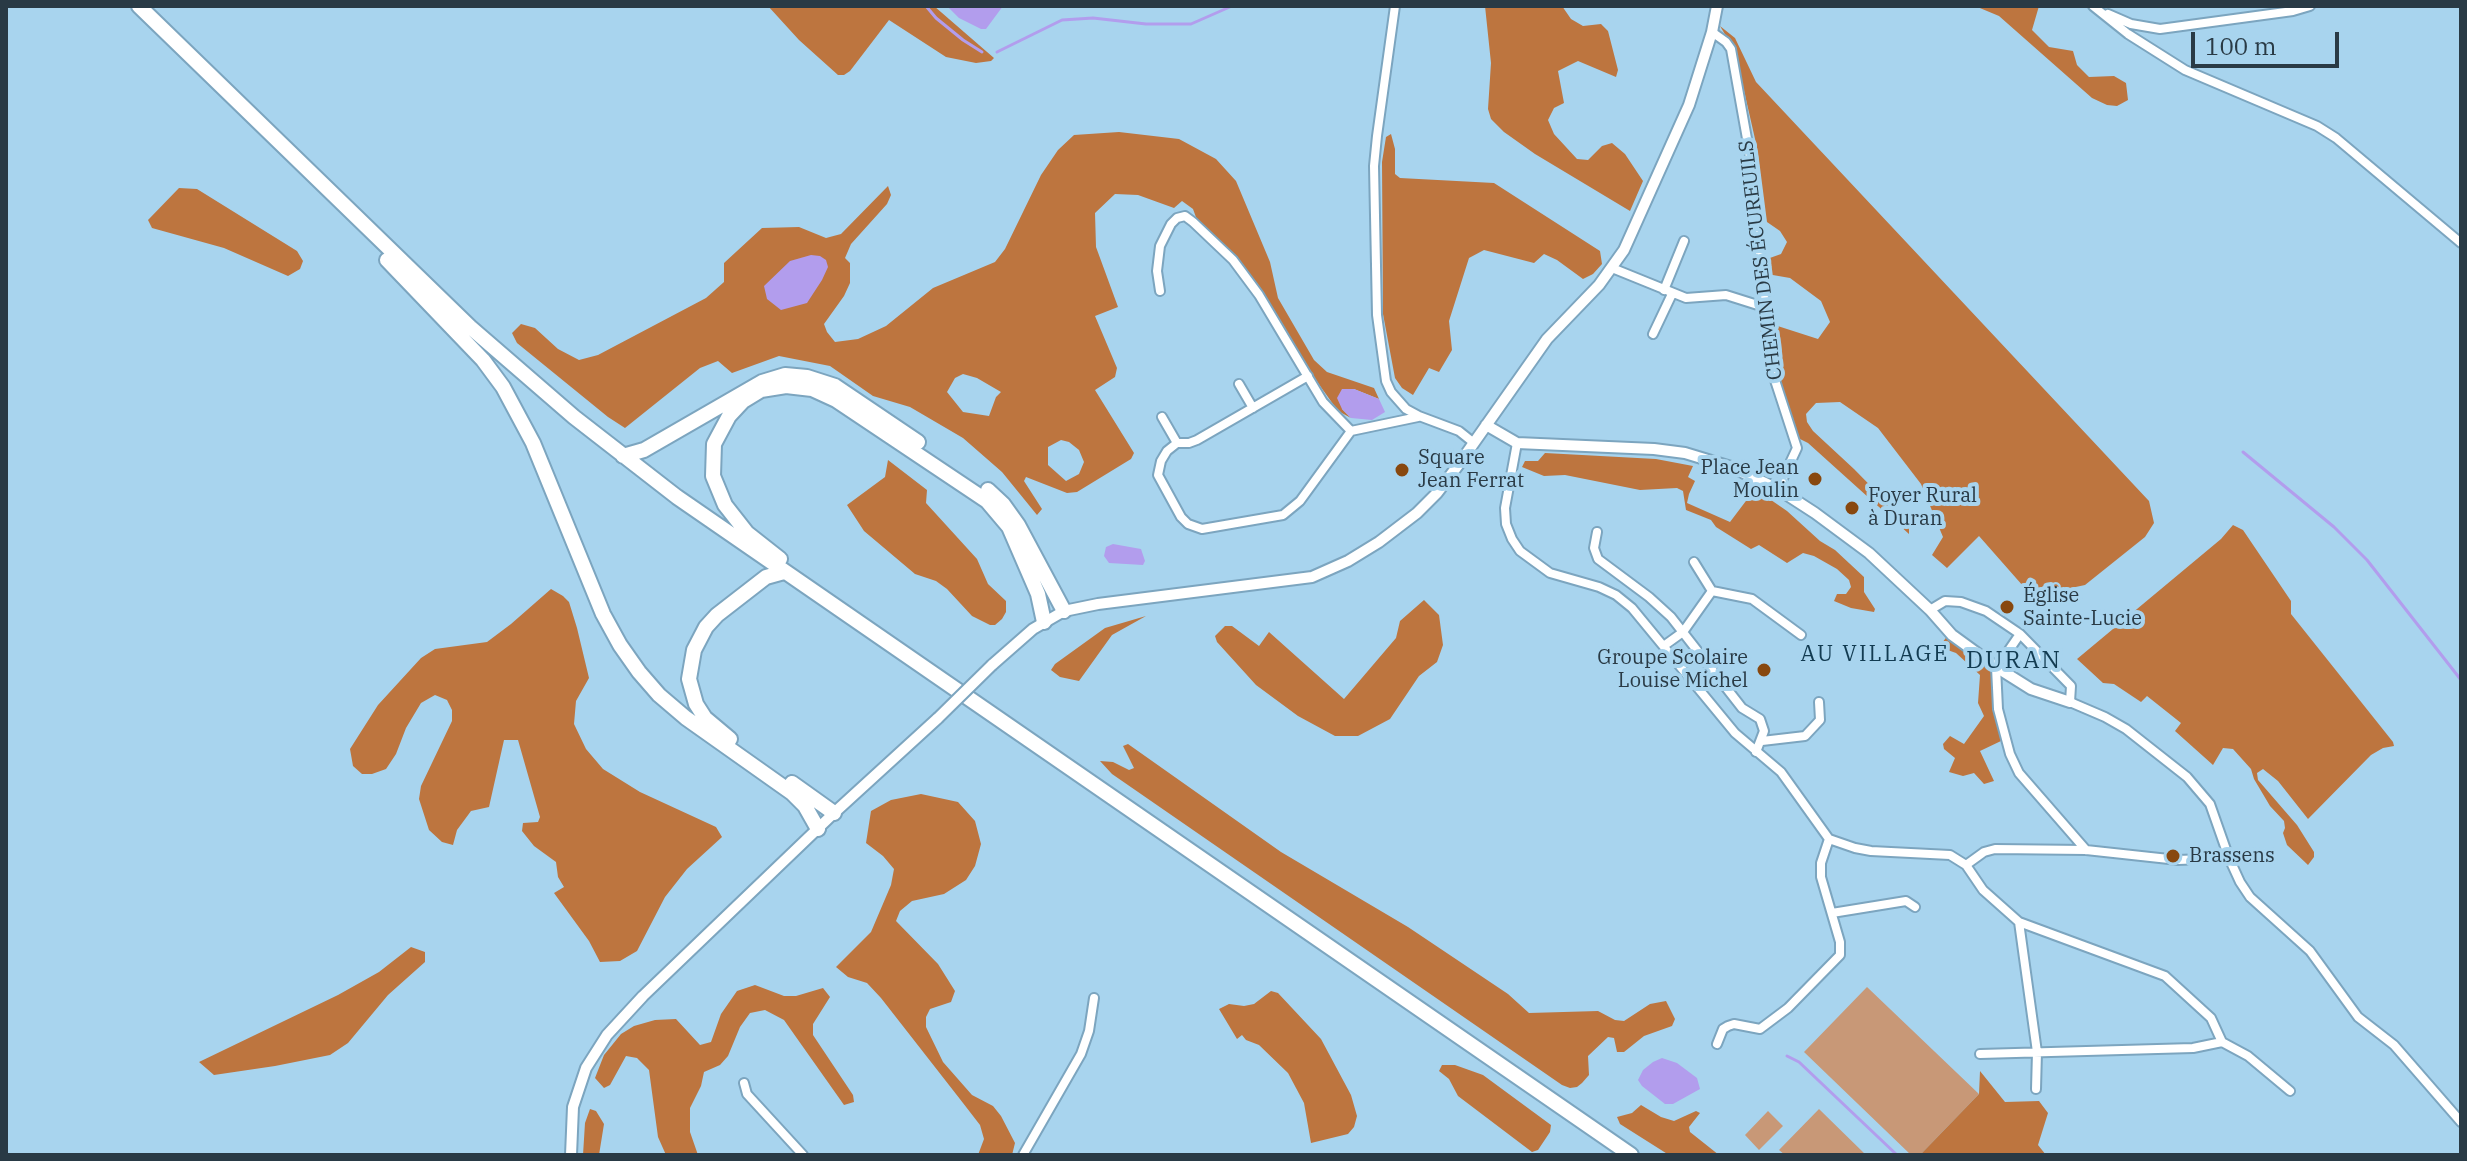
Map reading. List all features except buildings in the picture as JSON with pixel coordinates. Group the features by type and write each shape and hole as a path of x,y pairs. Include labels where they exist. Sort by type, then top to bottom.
{"highway":[{"path":"139,6 470,327 623,456 784,572 1631,1155"},
{"path":"354,215 365,237 483,360 503,387 533,443 603,614 639,672 659,695 686,718 792,793 805,806 818,829"},
{"path":"623,456 644,450 762,382 785,375 807,377 835,386 985,487 1003,504 1018,525 1064,611"},
{"path":"797,581 787,564 747,533 725,505 713,476 714,444 729,416 743,401 761,390 786,386 812,389 836,400 987,501 1009,527 1038,594 1044,622"},
{"path":"784,572 766,577 706,627 690,665 691,691 705,718 718,730 834,813"}],"street":[{"path":"1395,6 1374,166 1377,315 1386,381 1398,402 1419,416 1459,431 1474,443"},
{"path":"571,1155 573,1107 586,1068 607,1035 643,996 834,813 1033,629 1064,611 1098,604 1312,577 1379,542 1437,493 1547,339 1612,268 1631,236 1689,105 1717,6"},
{"path":"2095,7 2131,24 2160,29 2310,6"},
{"path":"2095,7 2128,34 2185,70 2317,126 2336,138 2461,243"},
{"name":"CHEMIN DES ÉCUREUILS","path":"1712,32 1731,49 1749,150 1772,371 1797,448 1778,489"},
{"path":"1160,291 1157,271 1160,246 1171,224 1185,216 1233,260 1259,295 1332,413 1351,431"},
{"path":"1653,334 1684,241"},
{"path":"1612,268 1668,292 1696,298 1726,295 1764,307"},
{"path":"1308,376 1197,440 1177,443 1162,458 1158,475 1188,524 1202,529 1273,519 1290,511 1300,501 1351,431 1419,416"},
{"path":"1239,384 1253,408"},
{"path":"1162,417 1177,443"},
{"path":"1486,425 1517,443 1685,453 1731,467 1778,489 1848,536 1930,610 1952,635 1996,667 2031,689 2070,702 2122,727 2187,777 2210,804 2229,858 2250,897 2310,951 2358,1017 2394,1045 2461,1122"},
{"path":"1517,443 1505,508 1506,524 1520,551 1550,573 1599,587 1632,608 1726,722 1781,772 1829,839 1871,851 1950,855 1966,865 1977,883 2019,922 2165,976 2211,1018 2222,1042 2248,1056 2290,1091"},
{"path":"1597,532 1594,548 1598,559 1649,597 1683,632 1742,708 1760,719 1764,731 1756,752"},
{"path":"1694,562 1712,591 1752,599 1801,635"},
{"path":"1665,645 1683,632 1712,591"},
{"path":"1930,610 1941,602 1961,602 1986,611 2020,634 2071,686 2070,702"},
{"path":"2009,650 2020,634"},
{"path":"1996,667 1998,709 2010,754 2019,773 2086,850"},
{"path":"1762,741 1805,736 1820,720 1819,702"},
{"path":"1717,1044 1723,1029 1728,1026 1734,1024 1760,1029 1788,1008 1841,951 1820,868 1829,839"},
{"path":"1966,865 1984,852 1995,849 2086,850 2178,860 2229,858"},
{"path":"1832,913 1906,901 1915,907"},
{"path":"2019,922 2037,1052 2036,1089"},
{"path":"1023,1155 1081,1054 1089,1031 1094,998"},
{"path":"1980,1054 2193,1048 2222,1042"},
{"path":"744,1083 747,1094 803,1155"}],"shaded area":[{"path":"768,6 934,6 994,58 976,63 946,57 889,20 850,71 838,75 799,40"},
{"path":"947,6 1003,6 986,29 981,29 959,18"},
{"path":"1485,6 1562,6 1571,19 1583,26 1601,24 1608,31 1618,70 1616,77 1578,61 1558,71 1564,103 1554,108 1548,120 1554,134 1577,159 1588,160 1602,146 1612,143 1625,154 1643,181 1630,211 1535,154 1491,119 1488,109 1491,63"},
{"path":"1975,6 2039,6 2032,30 2049,47 2073,51 2077,65 2089,77 2114,76 2126,83 2128,100 2117,106 2092,98 1999,16"},
{"path":"1720,26 1735,38 1756,82 2149,501 2154,523 2145,537 2085,585 2071,588 2060,603 2038,603 1979,536 1947,568 1932,555 1943,537 1921,484 1878,428 1840,402 1816,403 1806,414 1807,422 1909,525 1909,534 1808,443 1788,433 1766,372 1759,320 1818,339 1830,322 1821,301 1790,278 1767,274 1767,259 1781,254 1787,242 1780,231 1767,222 1758,152 1735,51"},
{"path":"1119,132 1179,139 1216,159 1236,181 1270,262 1278,298 1314,360 1327,372 1374,388 1379,399 1354,389 1342,409 1351,418 1338,411 1259,287 1236,257 1197,220 1193,209 1182,201 1174,208 1138,195 1115,194 1095,213 1096,247 1118,307 1095,316 1117,368 1115,377 1095,390 1134,453 1131,459 1077,492 1067,493 1026,477 1024,481 1042,509 1037,515 1002,472 963,438 910,407 873,396 830,366 779,356 732,373 718,361 700,368 625,428 517,343 512,333 521,324 535,328 558,349 579,360 598,355 706,298 724,282 724,263 762,228 799,227 826,238 841,234 888,186 891,195 887,204 851,244 845,258 850,263 850,283 824,324 835,342 858,339 886,326 933,288 995,262 1005,249 1041,175 1058,150 1074,135","holes":["963,374 1001,392 989,416 963,412 947,392 955,378","1061,440 1079,450 1084,462 1079,474 1066,481 1048,465 1048,447"]},
{"path":"1391,134 1395,149 1395,174 1400,178 1494,183 1600,251 1602,264 1583,279 1544,254 1534,263 1484,250 1469,258 1449,321 1452,350 1439,372 1429,368 1413,395 1402,388 1395,378 1383,314 1382,162 1386,137"},
{"path":"179,188 197,189 297,251 303,261 300,269 288,276 224,248 152,228 148,220"},
{"path":"811,255 826,260 828,267 822,280 807,303 781,310 767,299 764,286 790,261"},
{"path":"1342,389 1354,389 1379,399 1385,412 1372,420 1351,418 1337,398"},
{"path":"1545,453 1656,459 1693,466 1688,477 1695,481 1687,503 1730,522 1755,489 1787,511 1864,577 1864,592 1874,612 1834,601 1837,594 1846,594 1851,587 1849,580 1837,569 1803,553 1787,563 1759,545 1751,549 1716,527 1711,520 1686,510 1683,491 1677,488 1640,490 1565,475 1544,476 1522,467 1525,461 1538,461"},
{"path":"888,460 927,490 926,503 977,559 988,584 1006,601 1006,612 995,625 972,616 936,581 915,574 864,531 847,505 885,477"},
{"path":"2233,525 2243,530 2291,601 2291,614 2394,746 2371,755 2308,819 2278,781 2263,769 2257,773 2258,780 2297,825 2314,852 2308,865 2287,845 2283,833 2284,821 2270,806 2251,769 2233,749 2223,748 2213,765 2175,731 2181,723 2147,696 2141,702 2114,684 2103,683 2077,659 2221,539"},
{"path":"1113,544 1141,549 1145,561 1143,565 1109,563 1104,556 1106,547"},
{"path":"551,589 569,602 589,678 576,701 574,724 586,749 603,769 640,792 716,827 722,837 687,869 665,897 637,951 620,961 600,962 589,941 554,893 564,887 558,877 556,862 534,846 522,831 523,823 538,822 540,817 518,740 504,740 489,807 471,811 457,830 453,845 442,842 429,830 419,799 421,786 452,721 452,710 447,700 435,695 421,703 386,769 362,774 353,766 350,749 378,705 421,658 435,649 487,642"},
{"path":"1424,600 1439,615 1443,645 1437,662 1419,676 1390,719 1358,736 1335,736 1298,716 1256,685 1215,636 1225,626 1232,626 1259,646 1269,632 1344,699 1396,638 1400,621"},
{"path":"1146,616 1112,635 1079,681 1060,677 1051,670 1105,628"},
{"path":"1948,635 1993,670 1994,712 2001,741 1980,751 1994,781 1984,784 1974,773 1963,776 1949,772 1955,758 1944,749 1943,744 1950,736 1964,744 1984,716 1978,703 1980,675 1956,653 1939,647"},
{"path":"1128,744 1281,852 1408,927 1508,994 1529,1013 1598,1011 1624,1021 1650,1004 1666,1001 1675,1019 1672,1026 1644,1036 1624,1052 1617,1052 1614,1038 1608,1037 1588,1056 1589,1075 1582,1083 1570,1088 1562,1085 1112,774 1100,761 1113,762 1129,770 1134,768 1123,746"},
{"path":"921,794 958,802 975,821 981,844 975,866 966,880 944,894 912,901 900,911 896,921 938,964 955,991 951,1002 930,1009 926,1027 943,1062 972,1095 993,1106 1001,1116 1015,1143 1012,1155 978,1155 984,1139 980,1125 881,998 867,983 848,977 836,967 871,932 891,885 894,869 866,843 871,811 891,800"},
{"path":"411,947 425,952 425,962 388,995 348,1043 330,1055 214,1075 199,1062 338,995 379,972"},
{"path":"755,985 784,996 796,996 823,988 830,997 813,1024 813,1035 853,1095 854,1102 844,1105 784,1020 765,1010 750,1013 740,1027 728,1056 720,1065 704,1072 690,1108 690,1132 698,1155 666,1155 658,1137 649,1070 637,1058 626,1056 610,1085 604,1088 595,1078 604,1055 621,1034 634,1026 655,1020 676,1019 700,1045 711,1042 721,1014 737,991"},
{"path":"1867,987 1979,1094 1920,1155 1911,1155 1804,1052"},
{"path":"1271,991 1278,993 1321,1039 1351,1095 1357,1116 1348,1134 1311,1143 1304,1103 1288,1073 1259,1045 1242,1035 1237,1039 1219,1009 1229,1004 1254,1004"},
{"path":"1662,1058 1677,1063 1697,1078 1700,1089 1673,1104 1665,1104 1642,1086 1638,1080 1643,1070"},
{"path":"1442,1065 1455,1065 1483,1075 1551,1125 1538,1150 1532,1152 1458,1096 1449,1079 1439,1071"},
{"path":"1980,1071 2005,1102 2039,1101 2048,1113 2038,1145 2046,1155 1920,1155 1979,1094"},
{"path":"1641,1105 1674,1121 1696,1111 1700,1113 1689,1127 1690,1132 1719,1155 1669,1155 1620,1124 1617,1117 1632,1113"},
{"path":"590,1109 596,1111 604,1124 599,1155 583,1155 585,1123"},
{"path":"1819,1109 1866,1155 1785,1155 1779,1150"},
{"path":"1768,1111 1783,1126 1759,1150 1745,1135"}],"waterway":[{"path":"926,6 936,18 982,52"},
{"path":"997,52 1062,20 1093,18 1146,24 1191,24 1232,6"},
{"path":"2243,452 2334,527 2367,560 2461,680"},
{"path":"1787,1056 1799,1062 1897,1155"}],"place":[{"name":"Square Jean Ferrat","path":"1402,470"},
{"name":"Place Jean Moulin","path":"1815,479"},
{"name":"Foyer Rural à Duran","path":"1852,508"},
{"name":"Église Sainte-Lucie","path":"2007,607"},
{"name":"Groupe Scolaire Louise Michel","path":"1764,670"},
{"name":"Brassens","path":"2173,856"}],"district":[{"name":"AU VILLAGE","path":"1875,655"},
{"name":"DURAN","path":"2014,661"}]}
